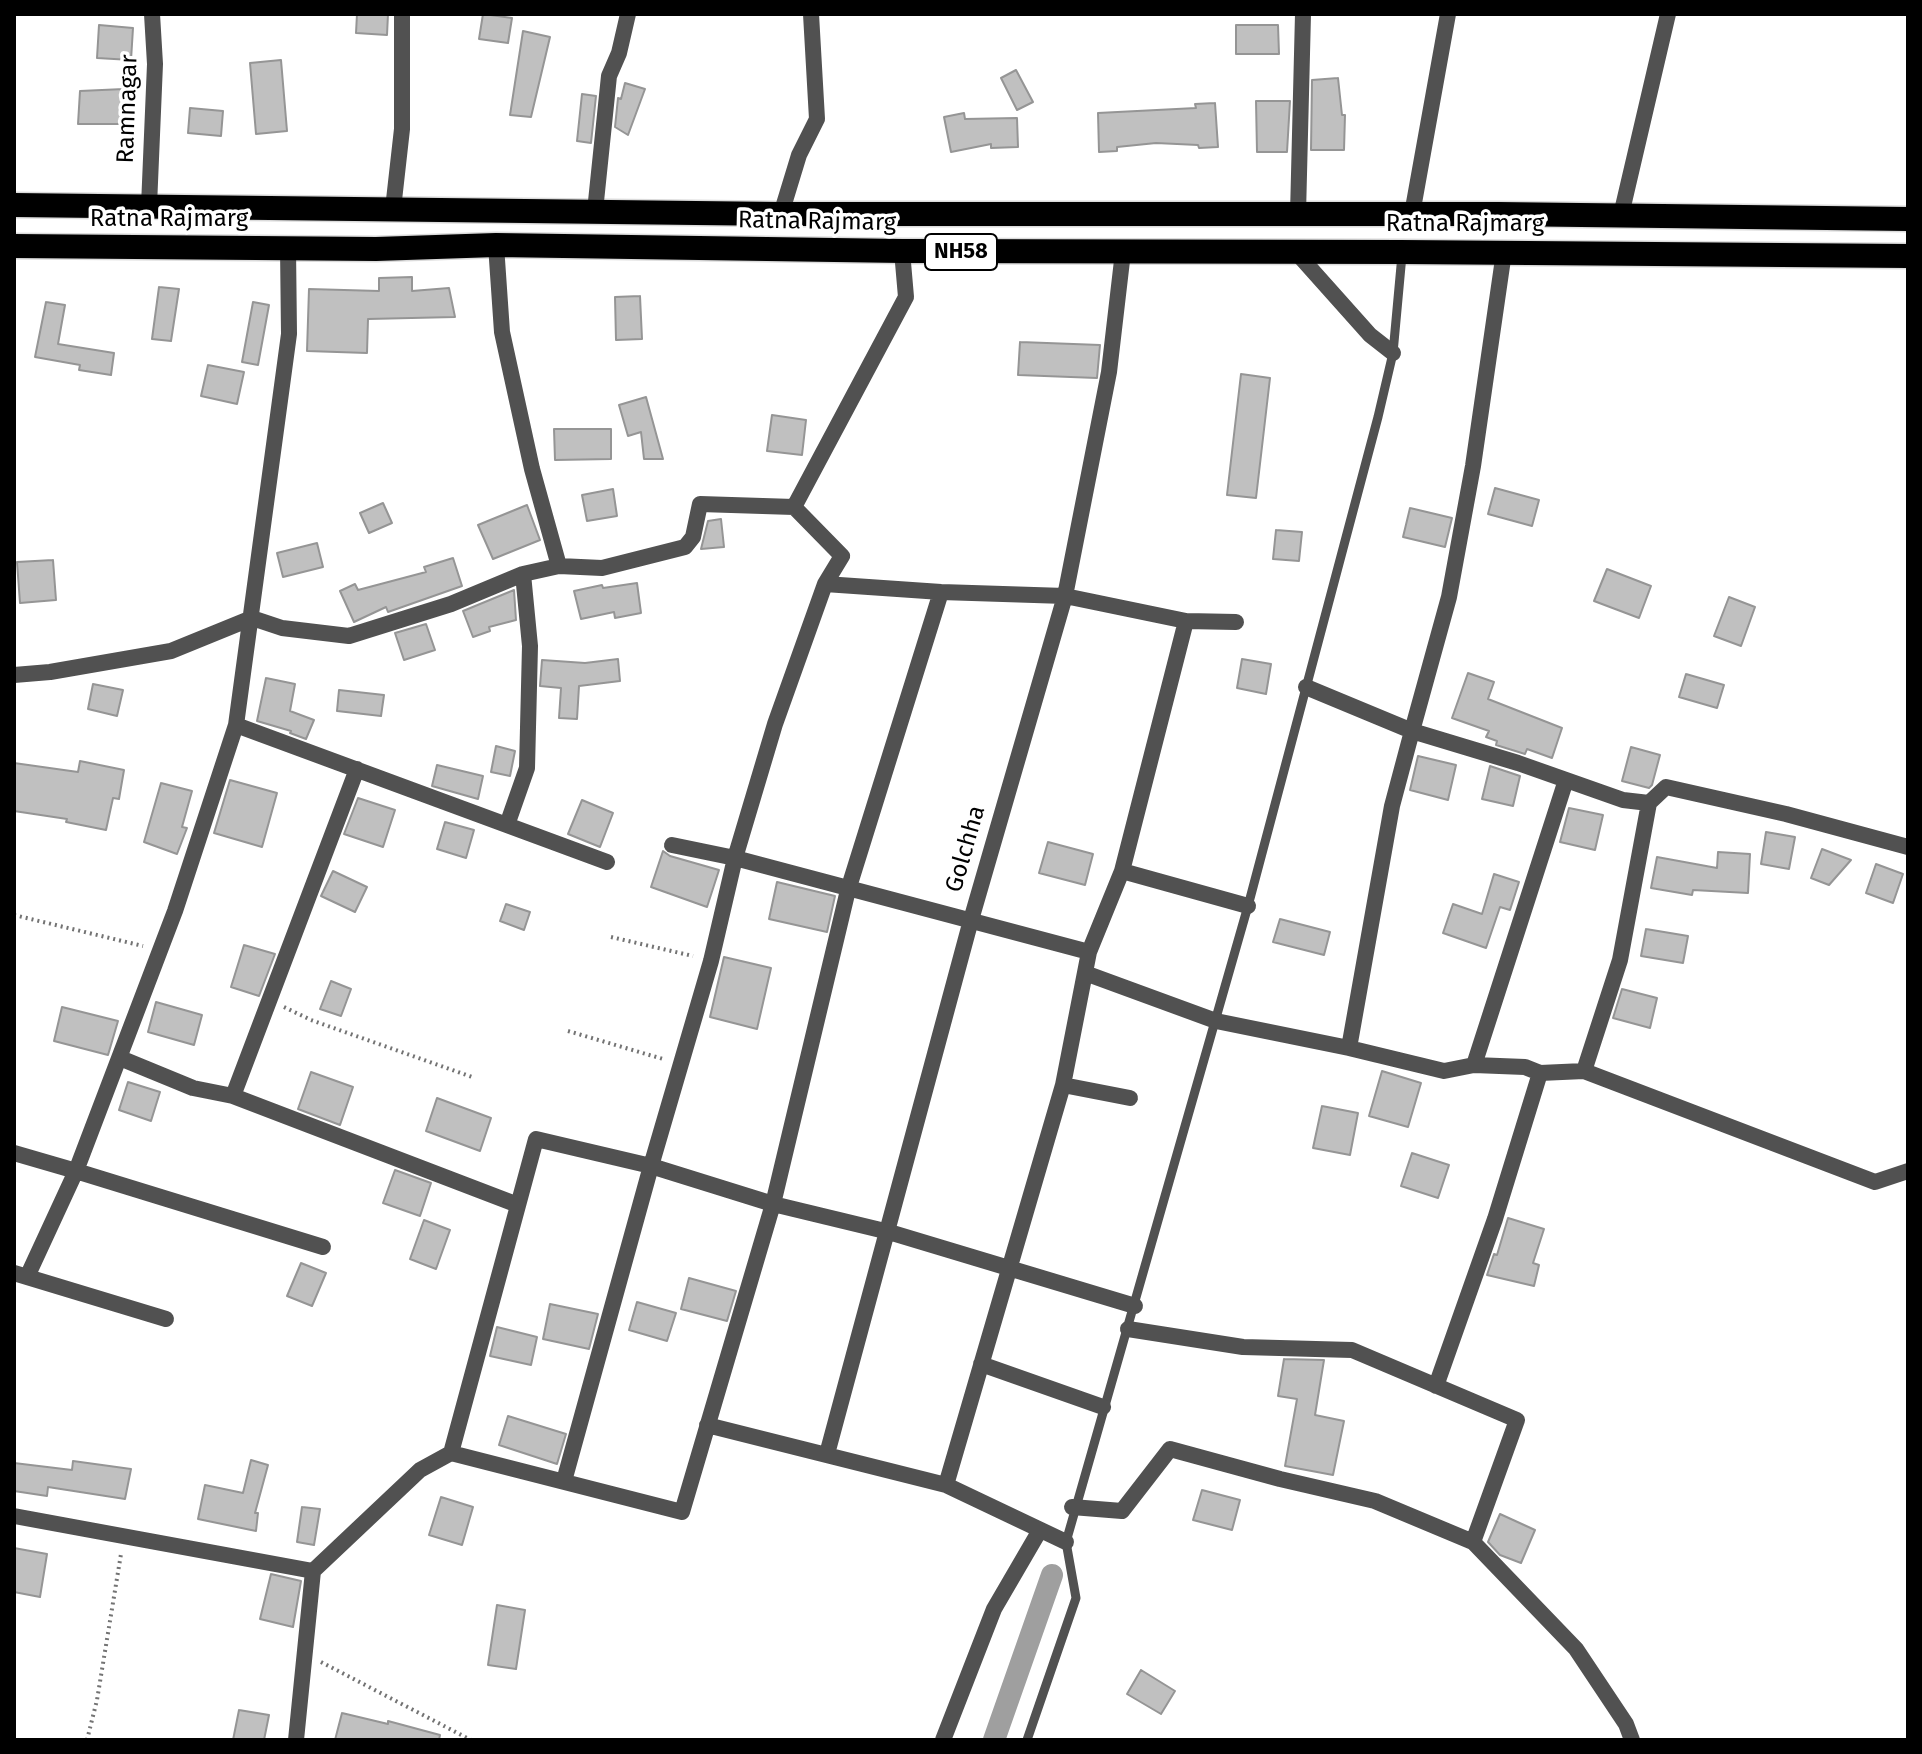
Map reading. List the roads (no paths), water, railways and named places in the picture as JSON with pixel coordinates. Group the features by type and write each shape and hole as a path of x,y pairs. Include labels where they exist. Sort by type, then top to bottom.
{"highway":[{"name":"Ratna Rajmarg","path":"14,205 781,214 1412,214 1908,219"},
{"name":"Ratna Rajmarg","path":"14,246 376,249 496,245 902,251 1908,256"}],"street":[{"name":"Ramnagar","path":"149,206 155,64 152,14"},
{"path":"393,209 402,129 402,14"},
{"path":"595,211 609,76 619,53 628,14"},
{"path":"781,214 799,155 817,119 811,14"},
{"path":"1298,214 1303,14"},
{"path":"1412,214 1448,14"},
{"path":"1621,215 1668,14"},
{"path":"496,245 502,332 532,469 559,566"},
{"path":"166,1319 20,1275 76,1171 160,951 236,725 289,334 288,248"},
{"path":"794,507 906,297 902,251"},
{"path":"1295,251 1370,335 1393,353"},
{"name":"Golchha","path":"827,1454 971,920 1065,596 1109,372 1123,252"},
{"path":"1349,1048 1392,806 1449,597 1473,466 1504,252"},
{"path":"14,675 50,672 171,651 252,618 282,628 349,636 451,604 523,574 559,566 602,568 685,547 693,537 700,504 794,507 842,556 825,584 775,724 735,858 711,961 564,1481"},
{"path":"507,825 527,768 530,646 523,574"},
{"path":"825,584 1065,596 1186,621 1236,622"},
{"path":"296,1740 313,1571 420,1470 451,1453 682,1512 773,1204 848,890 941,592"},
{"path":"946,1485 1063,1085 1089,952 1122,871 1186,621"},
{"path":"1306,687 1412,731 1623,800 1649,803"},
{"path":"236,725 607,862"},
{"path":"233,1096 357,769"},
{"path":"1474,1065 1566,780"},
{"path":"1584,1071 1620,960 1649,803 1666,787 1786,814 1908,847"},
{"path":"672,845 735,858 1089,952"},
{"path":"1122,871 1248,906"},
{"path":"1085,973 1216,1021 1444,1071 1474,1065 1525,1067 1540,1073 1584,1071 1875,1182 1908,1171"},
{"path":"120,1058 193,1088 233,1096 518,1205"},
{"path":"1436,1386 1495,1219 1540,1073"},
{"path":"1063,1085 1130,1098"},
{"path":"451,1453 536,1139 651,1166 773,1204 889,1232 1135,1306"},
{"path":"14,1153 323,1247"},
{"path":"1128,1329 1243,1347 1352,1350 1517,1420 1473,1542"},
{"path":"981,1364 1103,1407"},
{"path":"707,1425 946,1485 1066,1542"},
{"path":"1074,1507 1122,1511 1170,1449 1375,1501 1473,1542 1576,1649 1626,1724 1632,1740"},
{"path":"14,1516 313,1571"},
{"path":"943,1740 994,1609 1040,1530"}],"lane":[{"path":"1027,1740 1076,1598 1066,1542 1074,1507 1135,1306 1248,906 1393,353 1402,252"}],"waterway":[{"path":"994,1740 1052,1575"}]}
